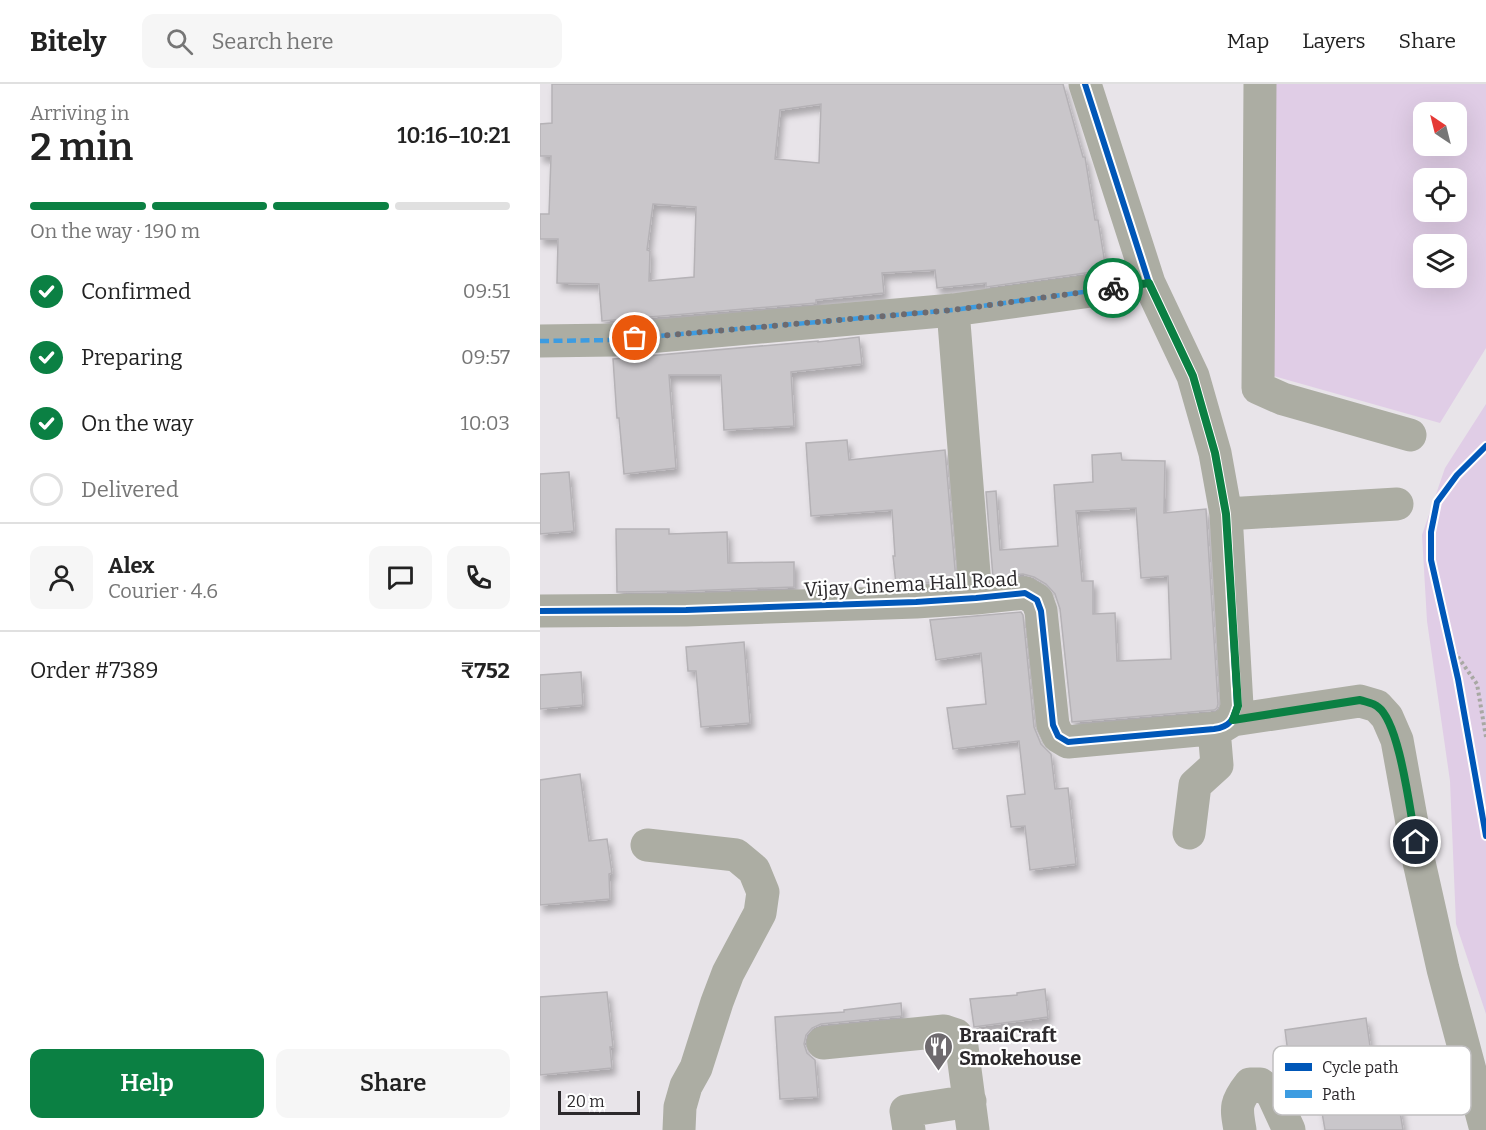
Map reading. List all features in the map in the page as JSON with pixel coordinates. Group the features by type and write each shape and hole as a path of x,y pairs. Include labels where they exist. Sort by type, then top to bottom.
{"street":[{"path":"1085,84 1149,283 1193,376 1215,453 1226,514 1238,706 1223,725 1217,765 1195,785 1189,833"},
{"path":"1260,84 1258,388 1283,399 1410,435"},
{"path":"540,341 614,340 953,310 1149,283"},
{"path":"953,310 976,598"},
{"path":"1226,514 1396,504"},
{"name":"Vijay Cinema Hall Road","path":"540,611 686,610 976,598 1025,593 1036,600 1041,611 1053,725 1058,736 1068,742 1223,725 1360,700 1377,706 1388,717 1397,740 1419,862 1443,969 1464,1046"},
{"path":"647,845 736,855 754,870 763,892 760,913 728,973 696,1068 686,1086 680,1107 679,1130"},
{"path":"823,1043 944,1031 956,1035 962,1047 971,1116 906,1111 909,1130"},
{"name":"Vijay Cinema Hall Road","path":"1471,1074 1486,1130"},
{"path":"1240,1130 1237,1108 1240,1096 1250,1084 1260,1084 1273,1095"},
{"path":"1282,1115 1289,1130"}],"path":[{"path":"1448,636 1455,668"},
{"path":"1451,647 1477,684 1486,737"}],"shaded area":[{"path":"1269,84 1486,84 1486,348 1440,423 1270,375"},
{"path":"1486,404 1486,1014 1456,924 1450,781 1427,621 1422,535 1445,468"}],"building":[{"path":"552,84 1063,84 1083,157 1085,157 1106,270 986,287 986,283 937,288 935,270 882,273 884,293 816,300 816,303 602,321 599,284 557,283 558,239 540,239 540,214 549,214 551,156 540,156 540,124 552,123","holes":["821,104 819,163 775,159 780,110","653,204 696,207 694,277 649,281 650,251 647,250"]},
{"path":"859,337 862,364 791,372 794,426 724,430 721,375 669,375 676,468 624,474 613,359"},
{"path":"847,440 849,460 945,450 956,581 896,584 892,510 811,516 806,443"},
{"path":"1121,453 1122,460 1165,461 1164,513 1206,509 1218,704 1214,710 1072,722 1060,609 1055,594 1046,584 1034,577 1023,574 993,577 986,492 996,491 1000,550 1058,546 1054,485 1093,482 1092,455","holes":["1136,508 1141,578 1168,576 1171,659 1117,661 1115,613 1093,614 1093,581 1082,581 1076,511"]},
{"path":"569,472 574,531 540,534 540,474"},
{"path":"616,529 669,529 669,534 727,532 728,563 794,562 794,587 617,592"},
{"path":"1021,612 1034,727 1041,744 1051,754 1055,789 1068,788 1076,864 1030,870 1025,826 1011,827 1007,796 1025,794 1019,741 953,749 947,708 986,704 981,653 936,660 930,620"},
{"path":"744,642 750,723 701,727 696,671 688,671 686,647"},
{"path":"581,672 583,705 540,709 540,675"},
{"path":"580,774 589,841 607,839 612,873 609,874 610,899 540,905 540,780"},
{"path":"1045,989 1048,1017 974,1027 970,999 1017,995 1017,993"},
{"path":"607,992 613,1047 610,1047 612,1068 540,1075 540,997"},
{"path":"901,1003 902,1016 821,1024 812,1028 806,1035 804,1044 807,1053 815,1060 818,1097 780,1099 775,1017 844,1012 844,1010"},
{"path":"1366,1018 1370,1046 1287,1046 1285,1030"},
{"path":"1322,1115 1400,1115 1403,1130 1325,1130"}],"marked path":[{"path":"540,341 614,340 953,310 1149,283"}],"cycle path":[{"path":"540,611 686,610 916,602 1025,593 1037,600 1041,611 1053,725 1058,736 1068,742 1214,729 1224,727 1230,722 1237,706 1226,514 1215,453 1193,376 1149,283 1085,84"},
{"path":"1486,446 1457,475 1437,502 1431,532 1431,560 1458,679 1486,836"}],"way so far":[{"path":"635,338 953,310 1113,288"}],"place":[{"name":"BraaiCraft Smokehouse","path":"938,1072"}],"route":[{"path":"1113,288 1149,283 1193,376 1215,453 1226,514 1238,706 1233,720 1360,700 1377,706 1388,717 1397,740 1416,842"}]}
